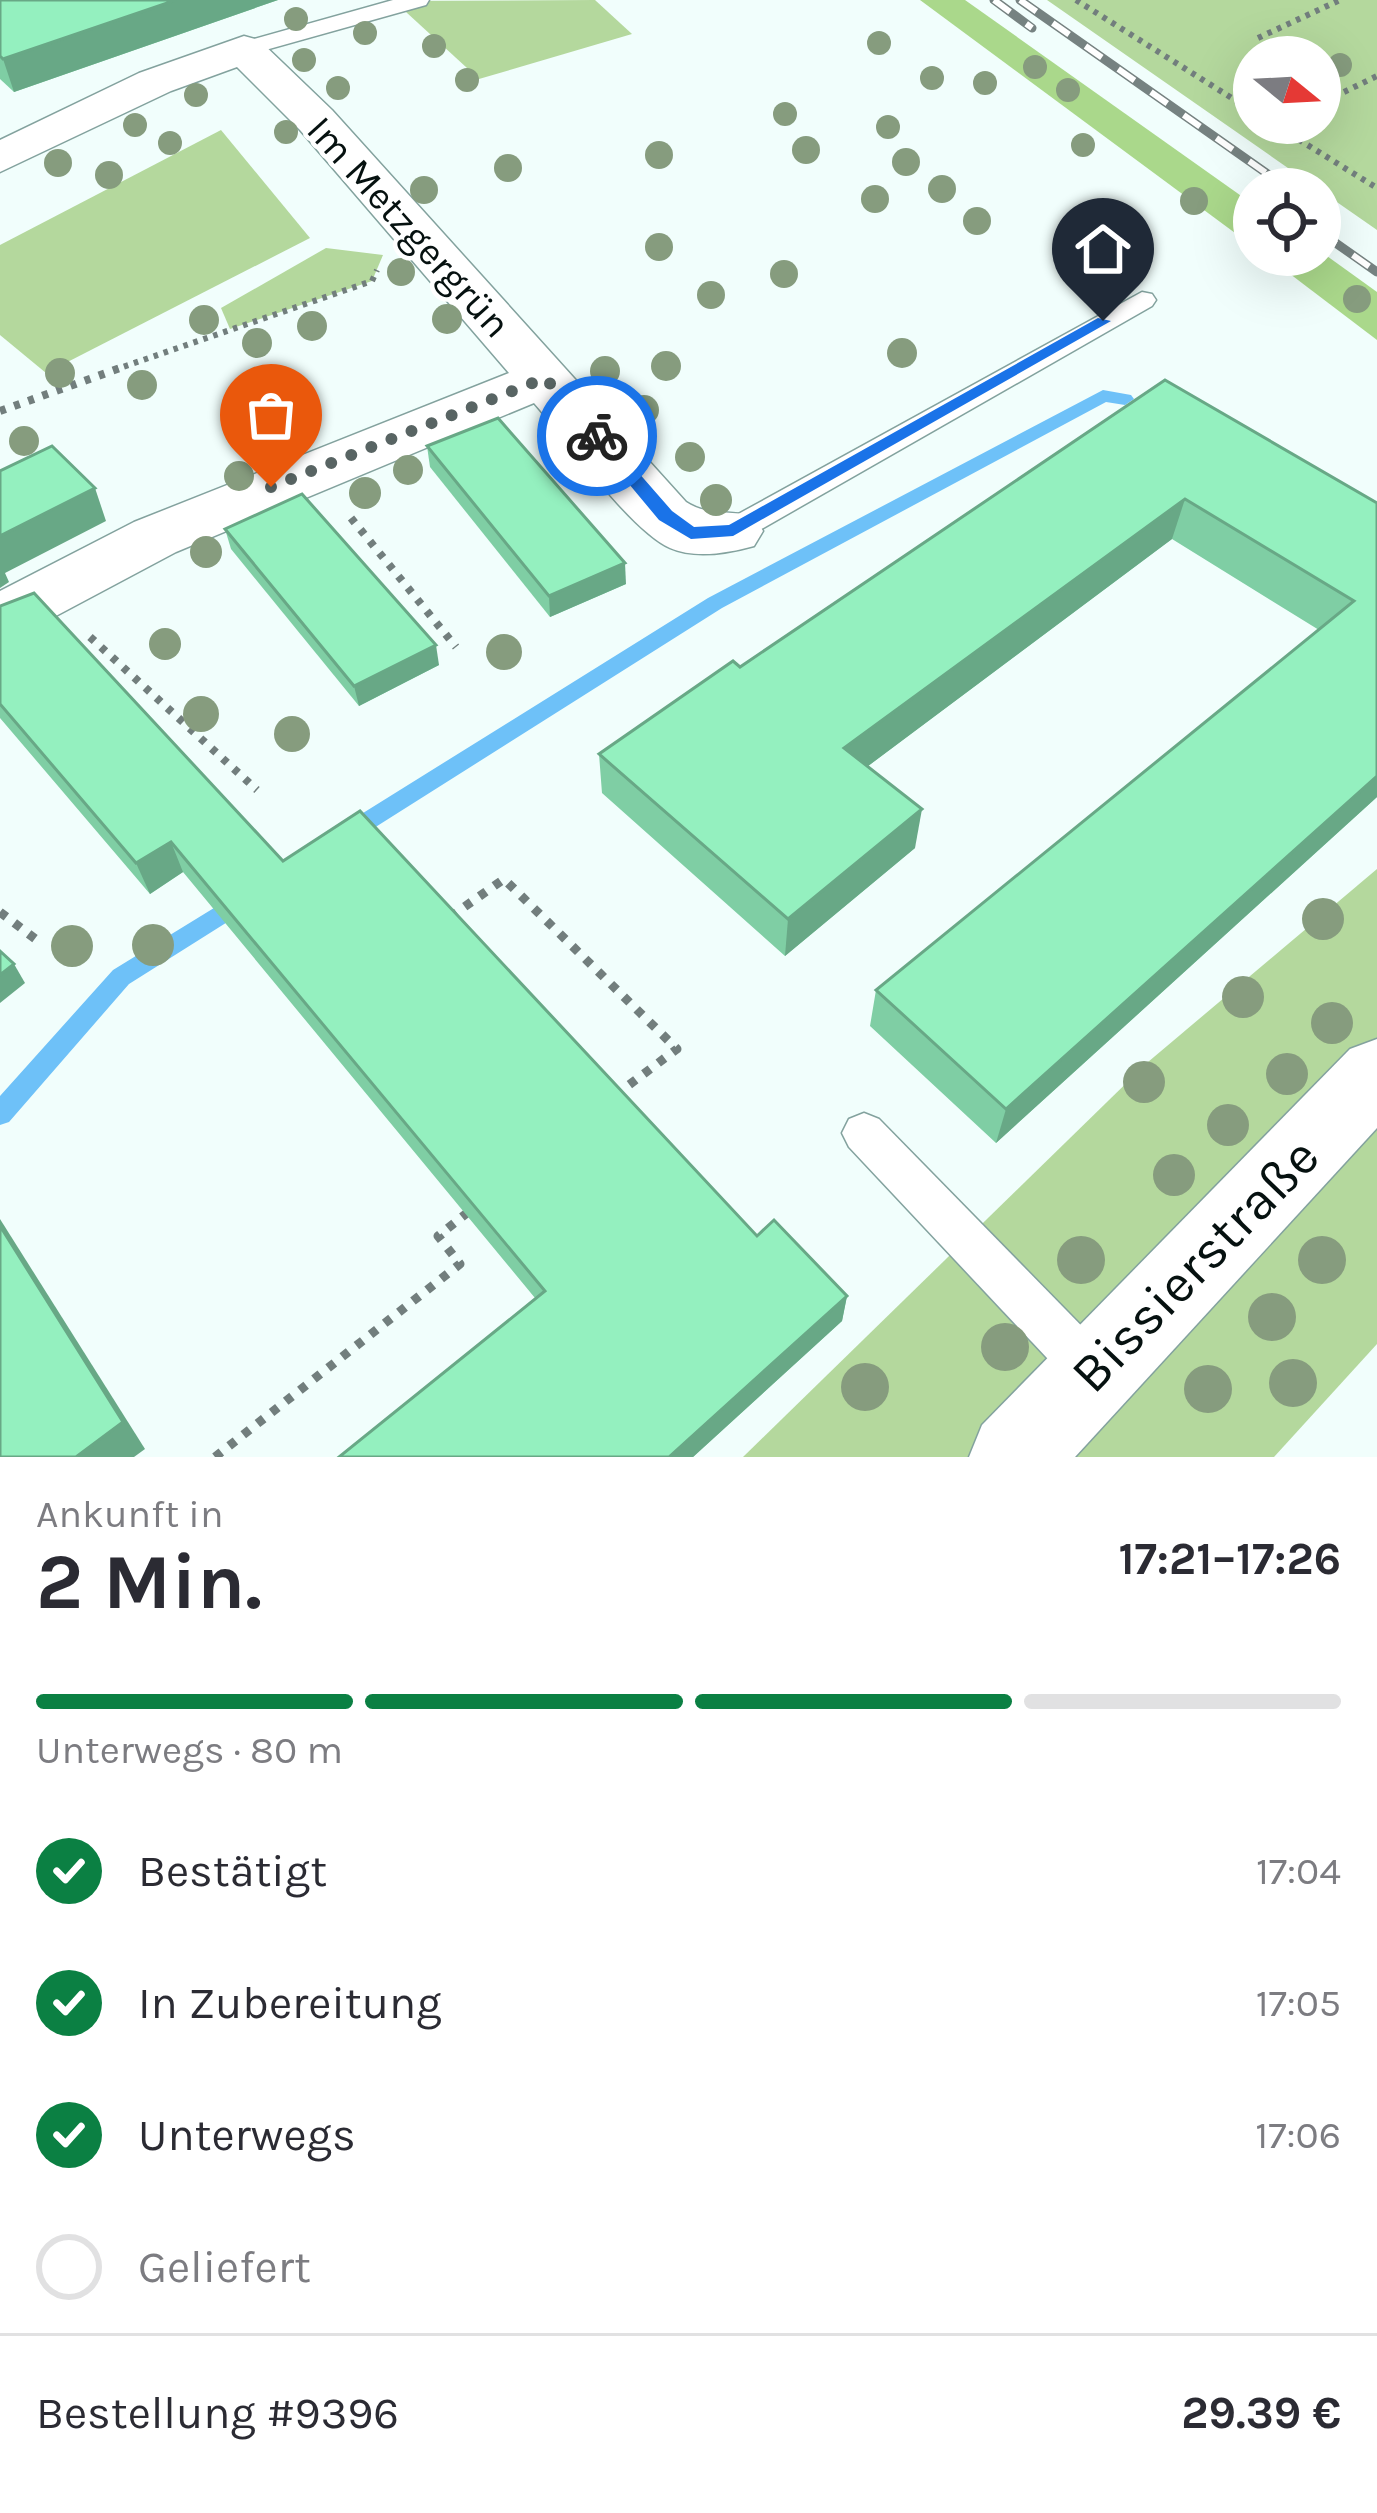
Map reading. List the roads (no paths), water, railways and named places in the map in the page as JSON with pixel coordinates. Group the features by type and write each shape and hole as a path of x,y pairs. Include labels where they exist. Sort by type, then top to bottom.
{"street":[{"path":"0,158 155,82 244,49"},
{"name":"Im Metzgergrün","path":"244,49 417,232 665,516 691,533 733,530"},
{"path":"20,607 155,537 545,378"},
{"name":"Bissierstraße","path":"1015,1457 1377,1074"}],"lane":[{"path":"244,49 418,0"},
{"path":"733,530 1142,300"},
{"path":"864,1133 1095,1373"}],"waterway":[{"path":"347,834 715,603 1103,396 1125,399"},
{"path":"0,1114 121,977 240,902"}],"railway":[{"path":"994,0 1032,28"},
{"path":"1020,0 1259,168"},
{"path":"1341,247 1377,272"}]}
